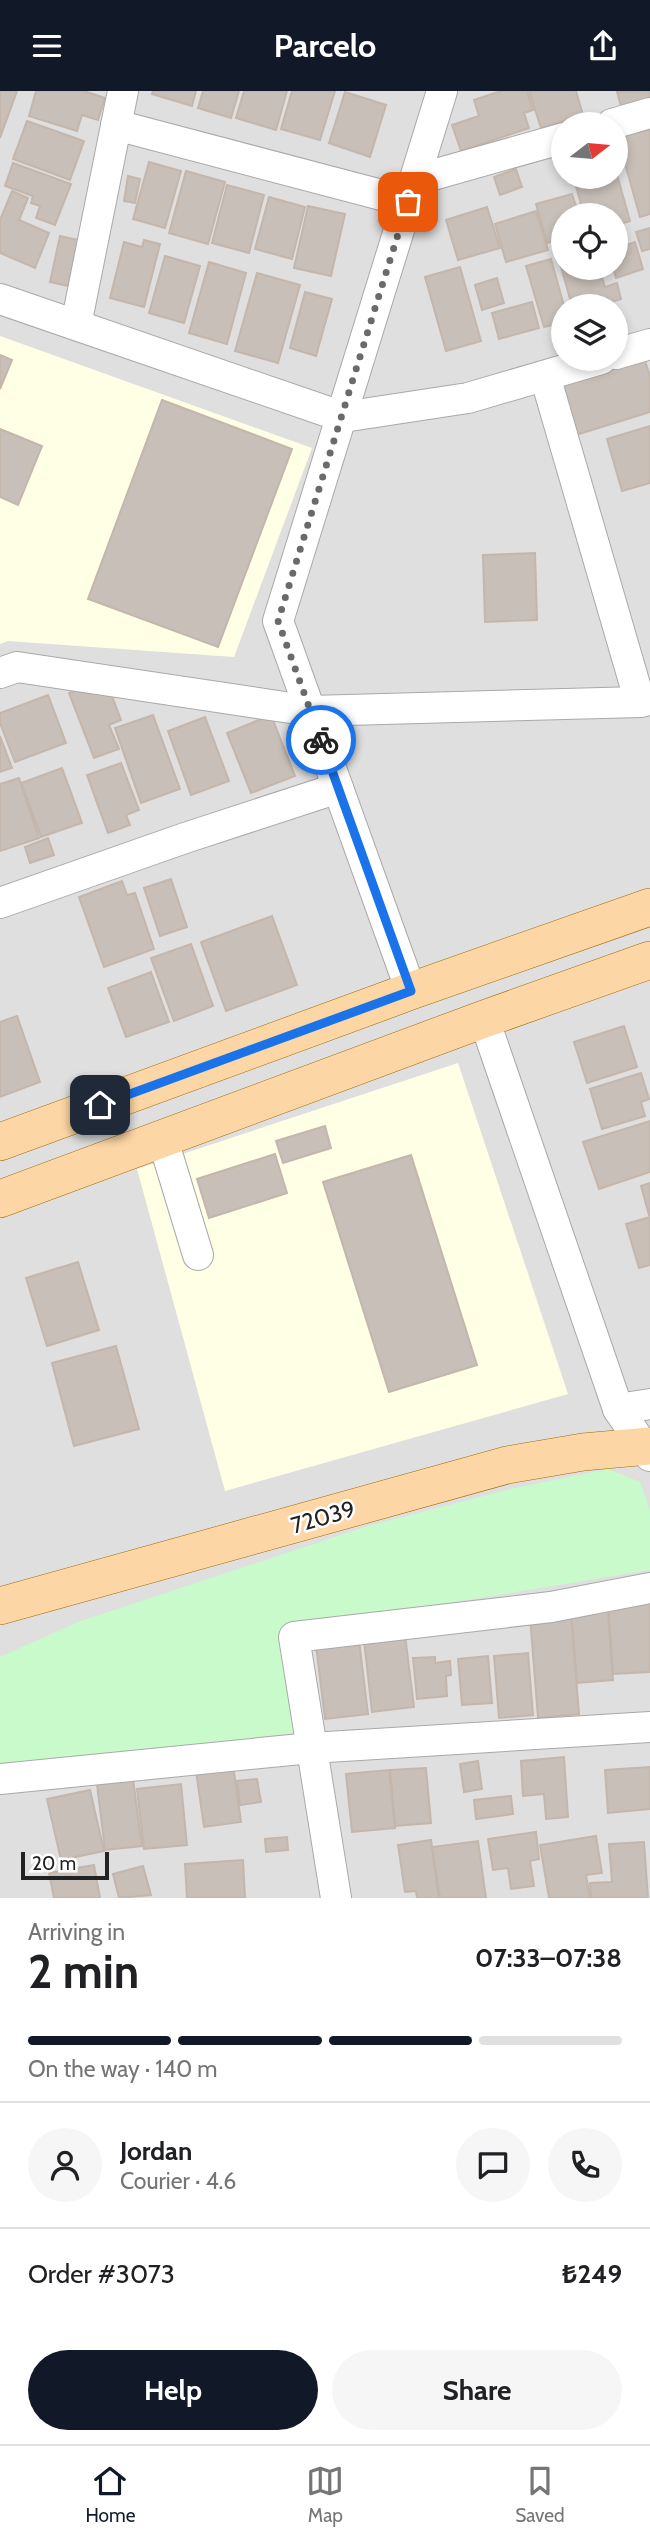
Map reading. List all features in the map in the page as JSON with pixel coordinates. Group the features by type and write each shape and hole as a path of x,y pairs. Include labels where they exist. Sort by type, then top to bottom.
{"main road":[{"path":"0,1142 411,991 650,907"},
{"path":"0,1199 650,960"},
{"name":"72039","path":"0,1606 507,1465 583,1452 648,1450"}],"street":[{"path":"76,325 123,91"},
{"path":"411,991 278,621 442,91"},
{"path":"628,119 650,113"},
{"path":"116,125 412,191 551,143"},
{"path":"0,299 342,417 468,398 561,371"},
{"path":"628,350 650,344"},
{"path":"0,673 17,667 311,711 645,701 545,376"},
{"path":"0,903 338,788"},
{"path":"484,1019 618,1409 648,1450"},
{"path":"163,1140 198,1255"},
{"path":"618,1409 650,1404"},
{"path":"336,1898 294,1637 551,1607 650,1588"},
{"path":"0,1779 311,1748 650,1727"}],"shaded area":[{"path":"0,91 650,91 650,1898 0,1898"},
{"path":"0,336 312,448 234,657 8,641 0,644"},
{"path":"458,1063 568,1394 225,1491 137,1169"}],"green space":[{"path":"608,1469 640,1482 650,1511 650,1570 296,1628 298,1733 0,1765 0,1657 78,1622 368,1526 515,1488"}],"building":[{"path":"0,91 17,91 0,138"},
{"path":"36,91 84,91 105,98 98,120 82,115 77,131 29,116"},
{"path":"153,91 196,91 192,106 152,94"},
{"path":"203,91 239,91 231,118 198,108"},
{"path":"244,91 287,91 276,130 236,118"},
{"path":"292,91 335,91 320,140 281,129"},
{"path":"501,91 527,91 533,110 524,113 529,128 461,151 452,125 479,116 474,100"},
{"path":"529,91 576,91 582,112 551,112 551,125 541,128"},
{"path":"650,91 650,106 623,112 617,92"},
{"path":"345,92 386,105 370,157 329,143"},
{"path":"27,121 84,141 70,180 13,159"},
{"path":"650,126 650,214 640,217 628,174 628,132"},
{"path":"149,162 181,171 165,228 133,219"},
{"path":"13,163 71,184 55,225 36,218 40,206 31,203 33,196 5,186"},
{"path":"516,169 522,187 500,195 494,177"},
{"path":"186,171 225,182 208,244 169,233"},
{"path":"128,176 140,179 135,203 124,201"},
{"path":"227,185 264,195 249,253 212,243"},
{"path":"577,189 621,189 625,203 581,203"},
{"path":"12,191 28,198 19,220 49,233 35,268 0,253 0,220"},
{"path":"572,194 575,203 551,203 551,242 547,243 536,204"},
{"path":"269,197 305,207 292,259 255,249"},
{"path":"308,206 345,214 331,276 294,268"},
{"path":"487,207 500,248 458,260 446,220"},
{"path":"536,211 548,250 506,262 495,224"},
{"path":"650,228 650,249 642,251 636,232"},
{"path":"60,236 78,240 68,286 50,282"},
{"path":"144,240 160,244 144,307 110,298 124,242 142,247"},
{"path":"635,242 643,269 628,274 628,245"},
{"path":"165,256 200,266 184,323 149,313"},
{"path":"551,259 551,280 557,280 561,294 551,294 551,325 544,327 526,266"},
{"path":"209,262 246,273 227,344 189,333"},
{"path":"460,267 481,341 446,351 425,277"},
{"path":"257,273 300,285 278,363 235,351"},
{"path":"497,278 504,303 482,310 475,285"},
{"path":"565,280 603,280 605,287 617,283 620,294 569,294"},
{"path":"305,292 332,299 316,356 290,348"},
{"path":"532,302 539,328 499,339 492,313"},
{"path":"641,349 650,376 650,412 573,436 554,376 570,371 628,371 628,353"},
{"path":"0,355 12,360 0,389"},
{"path":"162,400 292,449 218,647 88,599"},
{"path":"650,426 650,483 622,491 607,439"},
{"path":"0,429 42,446 18,505 0,497"},
{"path":"535,553 537,620 485,622 483,555"},
{"path":"87,687 110,691 121,720 109,725 119,749 94,758 69,693"},
{"path":"48,695 66,743 15,762 0,723 0,713"},
{"path":"153,715 180,789 141,803 115,728"},
{"path":"271,715 295,776 251,793 227,733"},
{"path":"205,717 229,781 191,795 168,731"},
{"path":"0,736 12,768 0,772"},
{"path":"121,763 139,810 126,815 130,825 108,833 87,775"},
{"path":"62,768 82,823 41,837 21,783"},
{"path":"19,778 39,838 0,851 0,784"},
{"path":"48,838 54,855 30,863 25,847"},
{"path":"171,879 187,927 160,936 144,888"},
{"path":"122,881 127,895 135,893 154,949 104,967 79,897"},
{"path":"272,916 297,985 226,1011 201,942"},
{"path":"191,944 213,1006 174,1021 151,958"},
{"path":"151,972 169,1022 126,1037 108,988"},
{"path":"17,1016 40,1082 0,1097 0,1022"},
{"path":"624,1026 637,1067 587,1083 574,1042"},
{"path":"641,1073 649,1099 641,1102 645,1116 602,1129 590,1089"},
{"path":"650,1121 650,1172 599,1189 583,1142"},
{"path":"325,1126 331,1148 283,1163 276,1141"},
{"path":"275,1154 287,1193 209,1218 197,1179"},
{"path":"411,1155 477,1365 389,1392 323,1182"},
{"path":"650,1183 650,1215 649,1215 641,1186"},
{"path":"650,1217 650,1265 639,1268 626,1224"},
{"path":"78,1262 99,1330 47,1346 26,1278"},
{"path":"116,1346 139,1429 74,1446 52,1363"},
{"path":"650,1603 650,1672 613,1674 608,1606"},
{"path":"608,1611 613,1680 577,1683 571,1614"},
{"path":"571,1614 579,1714 538,1718 530,1617"},
{"path":"405,1635 414,1707 372,1712 364,1640"},
{"path":"359,1640 368,1714 325,1719 316,1645"},
{"path":"528,1653 533,1715 499,1718 494,1656"},
{"path":"488,1656 492,1703 462,1705 458,1659"},
{"path":"435,1657 435,1663 450,1661 451,1675 446,1676 447,1696 417,1699 413,1658"},
{"path":"564,1757 568,1817 546,1819 544,1794 523,1796 521,1761"},
{"path":"478,1761 482,1789 464,1792 460,1764"},
{"path":"233,1765 241,1822 204,1827 196,1771"},
{"path":"650,1767 650,1809 608,1813 605,1770"},
{"path":"426,1768 431,1823 395,1826 390,1770"},
{"path":"389,1770 395,1828 352,1832 346,1774"},
{"path":"133,1779 142,1846 105,1850 97,1784"},
{"path":"257,1779 261,1802 240,1805 237,1781"},
{"path":"181,1784 187,1845 144,1849 137,1789"},
{"path":"90,1790 104,1851 61,1860 47,1799"},
{"path":"511,1796 513,1814 476,1819 474,1800"},
{"path":"536,1832 539,1859 530,1861 534,1886 511,1889 508,1868 493,1870 488,1839"},
{"path":"596,1836 602,1873 586,1875 590,1898 549,1898 540,1845"},
{"path":"287,1837 288,1850 266,1852 265,1839"},
{"path":"431,1840 439,1898 417,1898 416,1891 405,1892 398,1845"},
{"path":"478,1841 486,1898 440,1898 432,1847"},
{"path":"644,1842 648,1898 591,1898 590,1883 612,1882 609,1844"},
{"path":"243,1860 245,1898 187,1898 185,1864"},
{"path":"94,1865 100,1898 54,1898 49,1873"},
{"path":"143,1866 151,1895 119,1898 113,1874"}],"way so far":[{"path":"321,740 278,621 408,202"}],"route":[{"path":"100,1105 411,991 321,740"}]}
